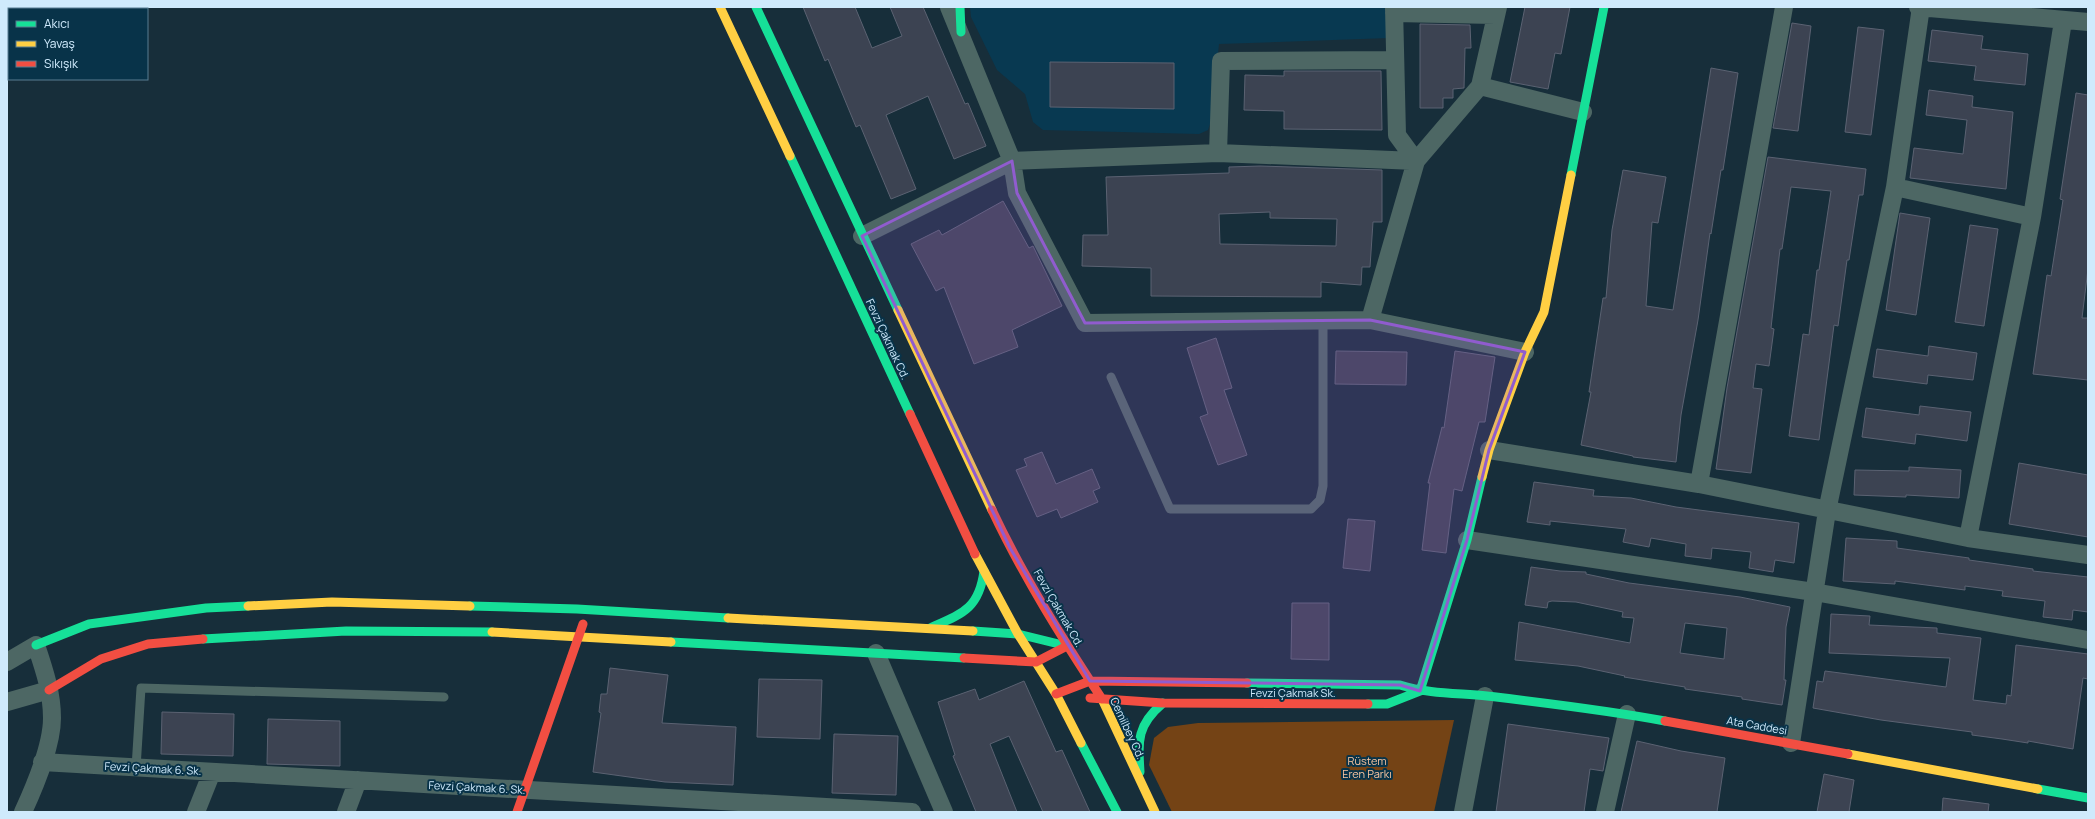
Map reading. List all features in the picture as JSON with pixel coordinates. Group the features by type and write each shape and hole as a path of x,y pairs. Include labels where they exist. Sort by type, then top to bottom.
{"street":[{"name":"Fevzi Çakmak Cd.","path":"720,7 984,571 1018,634 1056,694"},
{"name":"Fevzi Çakmak Cd.","path":"756,7 862,236 1010,548 1074,658"},
{"path":"949,7 961,32 1012,161 1018,193 1085,324 1323,322 1370,320 1525,352"},
{"path":"960,7 961,32"},
{"path":"1117,812 1056,694 1090,681 1400,685 1420,691 1467,540 1489,450 1525,352 1544,312 1604,7"},
{"path":"1699,484 1784,7"},
{"path":"1918,7 1983,10 2063,21 2088,22"},
{"path":"1791,744 1827,511 1895,187 1921,7"},
{"path":"1370,320 1416,161 1480,86 1496,11 1394,10 1397,135 1416,161"},
{"path":"1968,538 2032,217 2063,21"},
{"path":"1218,153 1221,61 1394,60"},
{"path":"1480,86 1583,112"},
{"path":"862,236 1012,161 1218,153 1416,161"},
{"path":"1895,187 2032,217"},
{"path":"1489,450 1699,484 1827,511 1968,538 2088,555"},
{"path":"1467,540 1814,592 2088,640"},
{"path":"927,629 960,614 973,604 980,592 984,571"},
{"path":"9,662 36,645 89,624 206,608 332,602 589,610 1018,634 1067,646"},
{"path":"517,812 578,637 589,610"},
{"path":"7,702 49,690 101,659 148,644 197,639 346,631 467,631 1036,662 1067,646"},
{"path":"23,812 48,745 52,718 49,690 36,645"},
{"path":"876,653 944,812"},
{"name":"Cemilbey Cd.","path":"1074,658 1102,700 1155,812"},
{"name":"Ata Caddesi","path":"1420,691 1485,696 1627,714 2088,798"},
{"name":"Fevzi Çakmak Sk.","path":"1056,694 1102,700 1163,703 1387,704 1420,691"},
{"path":"1464,812 1485,696"},
{"path":"1140,781 1138,752 1140,728 1149,714 1163,703"},
{"path":"1605,812 1627,714"},
{"name":"Fevzi Çakmak 6. Sk.","path":"42,762 865,811 912,812"},
{"path":"196,812 212,772"},
{"path":"346,812 358,780"}],"lane":[{"path":"1111,378 1170,509 1311,509 1320,500 1323,486 1323,322"},
{"path":"136,768 141,688 444,697"}],"highlighted area":[{"path":"1012,161 1017,193 1085,323 1370,320 1525,352 1489,450 1467,540 1420,691 1400,685 1090,681 1010,548 862,236"}],"shaded area":[{"path":"970,7 1389,7 1389,38 1219,44 1211,121 1208,130 1199,134 1043,130 1033,122 1025,94 997,70 971,17"}],"green space":[{"name":"Rüstem Eren Parkı","path":"1454,720 1434,812 1172,812 1149,765 1154,738 1168,727 1198,723"}],"building":[{"path":"803,7 855,7 872,48 902,36 890,7 923,7 965,104 968,103 986,146 954,159 928,96 886,115 916,189 891,199 860,125 856,127 828,59 825,61"},
{"path":"1525,7 1570,7 1561,54 1555,53 1548,89 1510,82"},
{"path":"1792,23 1811,26 1798,131 1773,128"},
{"path":"1420,24 1470,25 1471,48 1465,48 1464,88 1453,89 1453,98 1443,98 1443,108 1420,108"},
{"path":"1858,27 1884,30 1871,135 1845,132"},
{"path":"1932,30 1983,36 1981,49 2028,54 2025,85 1974,80 1976,66 1928,61"},
{"path":"1050,62 1174,63 1174,109 1050,107"},
{"path":"1711,68 1738,73 1723,170 1721,170 1711,234 1710,233 1698,320 1681,415 1676,462 1633,457 1581,445 1591,392 1589,392 1603,298 1606,298 1612,230 1623,170 1666,177 1658,223 1652,222 1646,306 1673,310"},
{"path":"1284,71 1381,71 1382,130 1284,129 1284,111 1244,110 1245,75 1284,76"},
{"path":"1929,90 1973,96 1972,107 2013,112 2006,189 1910,178 1914,148 1963,154 1967,120 1926,115"},
{"path":"2076,93 2088,95 2088,269 2082,318 2088,318 2088,380 2033,374 2047,275 2051,276 2063,200 2060,199"},
{"path":"1768,157 1866,169 1863,195 1859,195 1849,260 1847,260 1838,326 1834,325 1819,440 1789,436 1803,334 1809,335 1817,270 1819,270 1831,191 1791,187 1782,249 1780,249 1771,328 1774,329 1769,366 1756,364 1753,388 1762,389 1751,473 1716,469 1727,388"},
{"path":"1260,166 1382,170 1382,222 1373,222 1370,267 1362,267 1361,285 1321,282 1321,297 1151,296 1151,268 1082,266 1083,235 1108,235 1106,177 1229,173 1229,167","holes":["1270,212 1270,218 1337,219 1336,246 1220,244 1219,214"]},
{"path":"1003,201 1029,248 1033,246 1062,306 1012,330 1018,347 974,364 944,287 936,291 911,244 939,230 942,235"},
{"path":"1900,213 1930,218 1916,315 1886,310"},
{"path":"1970,225 1998,229 1984,326 1955,322"},
{"path":"1216,338 1232,388 1224,390 1247,455 1218,465 1200,417 1208,414 1187,348"},
{"path":"1929,346 1977,353 1973,380 1928,375 1927,384 1873,377 1877,349 1928,356"},
{"path":"1336,351 1407,352 1406,385 1335,384"},
{"path":"1455,351 1495,357 1485,422 1479,422 1462,491 1454,489 1446,553 1422,550 1430,483 1428,483 1442,427 1444,428"},
{"path":"1920,406 1971,412 1967,441 1916,434 1915,444 1862,437 1866,408 1919,415"},
{"path":"1042,452 1056,484 1092,469 1100,488 1093,491 1098,502 1061,518 1057,509 1037,517 1016,470 1027,466 1024,459"},
{"path":"2019,463 2088,475 2088,537 2009,524"},
{"path":"1909,467 1961,470 1959,498 1906,495 1906,497 1854,495 1855,470 1909,471"},
{"path":"1534,482 1594,490 1593,496 1631,498 1676,507 1799,523 1794,563 1775,560 1773,572 1749,568 1751,552 1712,548 1711,559 1685,556 1686,544 1651,538 1649,547 1623,542 1626,529 1550,521 1550,525 1527,522"},
{"path":"1348,519 1375,521 1370,571 1343,568"},
{"path":"1846,538 1897,541 1897,548 1969,558 1969,560 2033,569 2033,571 2088,577 2088,612 2073,610 2072,620 2043,617 2045,601 2002,596 2003,591 1965,586 1965,590 1895,581 1895,584 1843,581"},
{"path":"1531,567 1560,571 1586,572 1586,574 1629,583 1740,597 1790,607 1786,627 1784,680 1786,680 1782,705 1742,699 1742,697 1685,689 1685,687 1624,677 1625,676 1578,666 1515,660 1519,622 1630,643 1634,618 1622,617 1623,612 1576,602 1552,601 1548,602 1547,608 1525,605","holes":["1685,623 1727,628 1724,659 1680,653"]},
{"path":"1292,603 1329,603 1329,660 1291,659"},
{"path":"1831,614 1870,616 1869,625 1937,628 1937,633 1981,638 1973,700 2006,704 2007,695 2011,696 2016,645 2088,654 2088,679 2083,678 2073,749 2028,741 2028,743 1972,735 1972,732 1881,720 1813,708 1817,681 1823,682 1825,671 1946,687 1950,658 1829,653"},
{"path":"610,668 668,675 662,723 736,727 733,785 665,782 593,772 601,713 599,712 601,694 607,694"},
{"path":"759,679 822,680 820,739 757,737"},
{"path":"1024,681 1056,752 1062,750 1090,812 1043,812 1009,736 990,744 1017,812 976,812 953,756 955,755 938,702 975,689 979,700"},
{"path":"162,712 234,714 233,756 161,754"},
{"path":"268,719 340,721 340,766 267,764"},
{"path":"1508,724 1609,738 1603,771 1590,769 1584,812 1496,812"},
{"path":"834,734 898,736 896,795 832,793"},
{"path":"1637,741 1681,751 1725,758 1717,812 1621,812"},
{"path":"1824,774 1854,780 1849,812 1817,812"},
{"path":"1943,798 1989,804 1988,812 1942,812"}],"traffic: fast":[{"path":"756,7 898,310"},
{"path":"960,7 961,32"},
{"path":"1571,175 1604,7"},
{"path":"790,156 910,414"},
{"path":"1420,691 1467,540 1482,477"},
{"path":"930,628 960,614 973,602 982,584 984,571"},
{"path":"36,645 89,624 206,608 248,606"},
{"path":"470,606 577,609 728,618"},
{"path":"203,639 346,631 492,632"},
{"path":"973,631 1018,634 1067,646"},
{"path":"671,642 964,658"},
{"path":"1247,683 1400,685 1433,692 1487,696 1554,704 1621,713 1665,721"},
{"path":"1368,704 1387,704 1420,691"},
{"path":"1140,772 1139,751 1141,734 1148,719 1163,703"},
{"path":"1081,743 1117,812"},
{"path":"2038,789 2088,798"}],"traffic: slow":[{"path":"720,7 790,156"},
{"path":"1482,477 1489,450 1525,352 1544,312 1571,175"},
{"path":"898,310 992,510"},
{"path":"975,554 1018,634 1056,694 1081,743"},
{"path":"248,606 332,602 470,606"},
{"path":"728,618 973,631"},
{"path":"492,632 671,642"},
{"path":"1102,699 1155,812"},
{"path":"1848,754 2038,789"}],"traffic: jam":[{"path":"910,414 975,554"},
{"path":"992,510 1004,535 1044,606 1102,699"},
{"path":"517,812 583,624"},
{"path":"49,690 101,659 148,644 203,639"},
{"path":"964,658 1036,662 1067,646"},
{"path":"1056,694 1090,681 1247,683"},
{"path":"1090,698 1163,703 1368,704"},
{"path":"1665,721 1848,754"}]}
